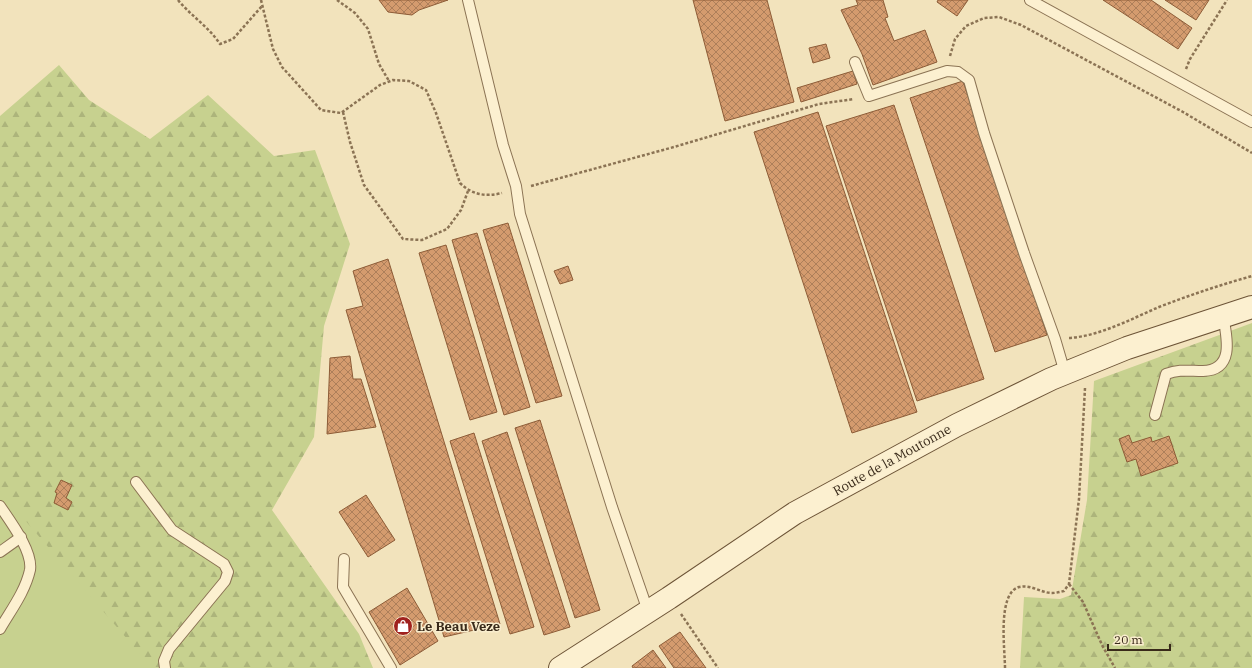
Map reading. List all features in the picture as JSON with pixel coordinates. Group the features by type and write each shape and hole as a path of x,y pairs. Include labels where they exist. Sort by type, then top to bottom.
{"main road":[{"name":"Route de la Moutonne","path":"560,668 669,598 795,512 957,425 1074,369 1127,348 1252,307"}],"lane":[{"path":"468,0 504,145 517,189 520,214 612,507 648,611"},
{"path":"1030,0 1252,122"},
{"path":"855,62 869,96 947,71 958,72 969,80 984,133 1055,339 1074,369"},
{"path":"1155,415 1166,374 1177,370 1205,371 1218,367 1224,360 1228,349 1223,316"},
{"path":"136,482 172,530 224,564 228,572 225,581 169,649 164,661 165,668"},
{"path":"0,506 21,537 30,569 22,591 0,629"},
{"path":"0,552 21,537"},
{"path":"344,560 343,587 391,668"}],"path":[{"path":"178,0 187,11 215,36 220,44 233,39 262,6"},
{"path":"260,0 273,49 282,67 321,110 341,113 380,85 389,81 409,81 426,90 436,113 460,182 468,191 488,196 674,147 819,104 869,96"},
{"path":"337,0 355,13 368,29 379,64 389,81"},
{"path":"1180,82 1190,59 1227,0"},
{"path":"947,71 955,39 966,26 984,18 998,17 1021,25 1183,112 1252,153"},
{"path":"343,112 350,142 364,185 403,239 422,240 447,229 461,210 468,191"},
{"path":"1055,339 1081,337 1212,287 1252,276"},
{"path":"1005,668 1004,612 1010,594 1018,587 1036,588 1051,593 1064,591 1069,584 1079,499 1085,386 1074,369"},
{"path":"1069,584 1083,602 1102,645 1115,668"},
{"path":"669,598 718,668"}],"green space":[{"path":"59,65 89,100 150,139 208,95 274,156 315,150 350,244 324,326 314,437 272,510 359,634 373,668 0,668 0,116"},
{"path":"1252,323 1252,668 1020,668 1024,597 1060,599 1071,595 1087,500 1094,381"},
{"path":"0,491 152,668 0,668"}],"building":[{"path":"379,0 448,0 419,10 412,15 388,12"},
{"path":"693,0 767,0 794,102 725,121"},
{"path":"856,0 883,0 888,17 885,18 894,41 925,30 937,62 873,85 862,54 841,10 858,5"},
{"path":"938,0 968,0 957,16 937,2"},
{"path":"1103,0 1151,0 1192,28 1178,49"},
{"path":"1165,0 1209,0 1196,20"},
{"path":"826,44 830,58 813,63 809,48"},
{"path":"853,71 857,84 801,102 797,88"},
{"path":"963,81 1047,335 995,352 910,98"},
{"path":"894,105 984,379 917,401 826,126"},
{"path":"818,112 917,412 852,433 754,132"},
{"path":"508,223 562,396 536,403 483,230"},
{"path":"477,233 530,407 504,415 452,240"},
{"path":"446,245 497,412 470,420 419,253"},
{"path":"388,259 500,624 444,637 346,310 363,306 353,271"},
{"path":"568,266 573,280 560,284 554,271"},
{"path":"350,356 353,379 361,379 376,427 327,434 330,358"},
{"path":"540,420 600,610 575,618 515,428"},
{"path":"507,432 570,627 544,635 482,441"},
{"path":"474,433 534,627 510,634 450,441"},
{"path":"1129,435 1132,443 1151,437 1152,442 1169,436 1178,463 1141,476 1136,459 1127,462 1119,439"},
{"path":"61,480 72,485 66,498 72,502 68,510 54,503 57,493 55,492"},
{"path":"366,495 395,540 368,557 339,512"},
{"name":"Le Beau Veze","path":"407,588 438,641 400,665 369,612"},
{"path":"680,632 706,668 674,668 659,646"},
{"path":"653,650 666,668 633,668 632,666"}],"place":[{"name":"Le Beau Veze","path":"403,626"}]}
